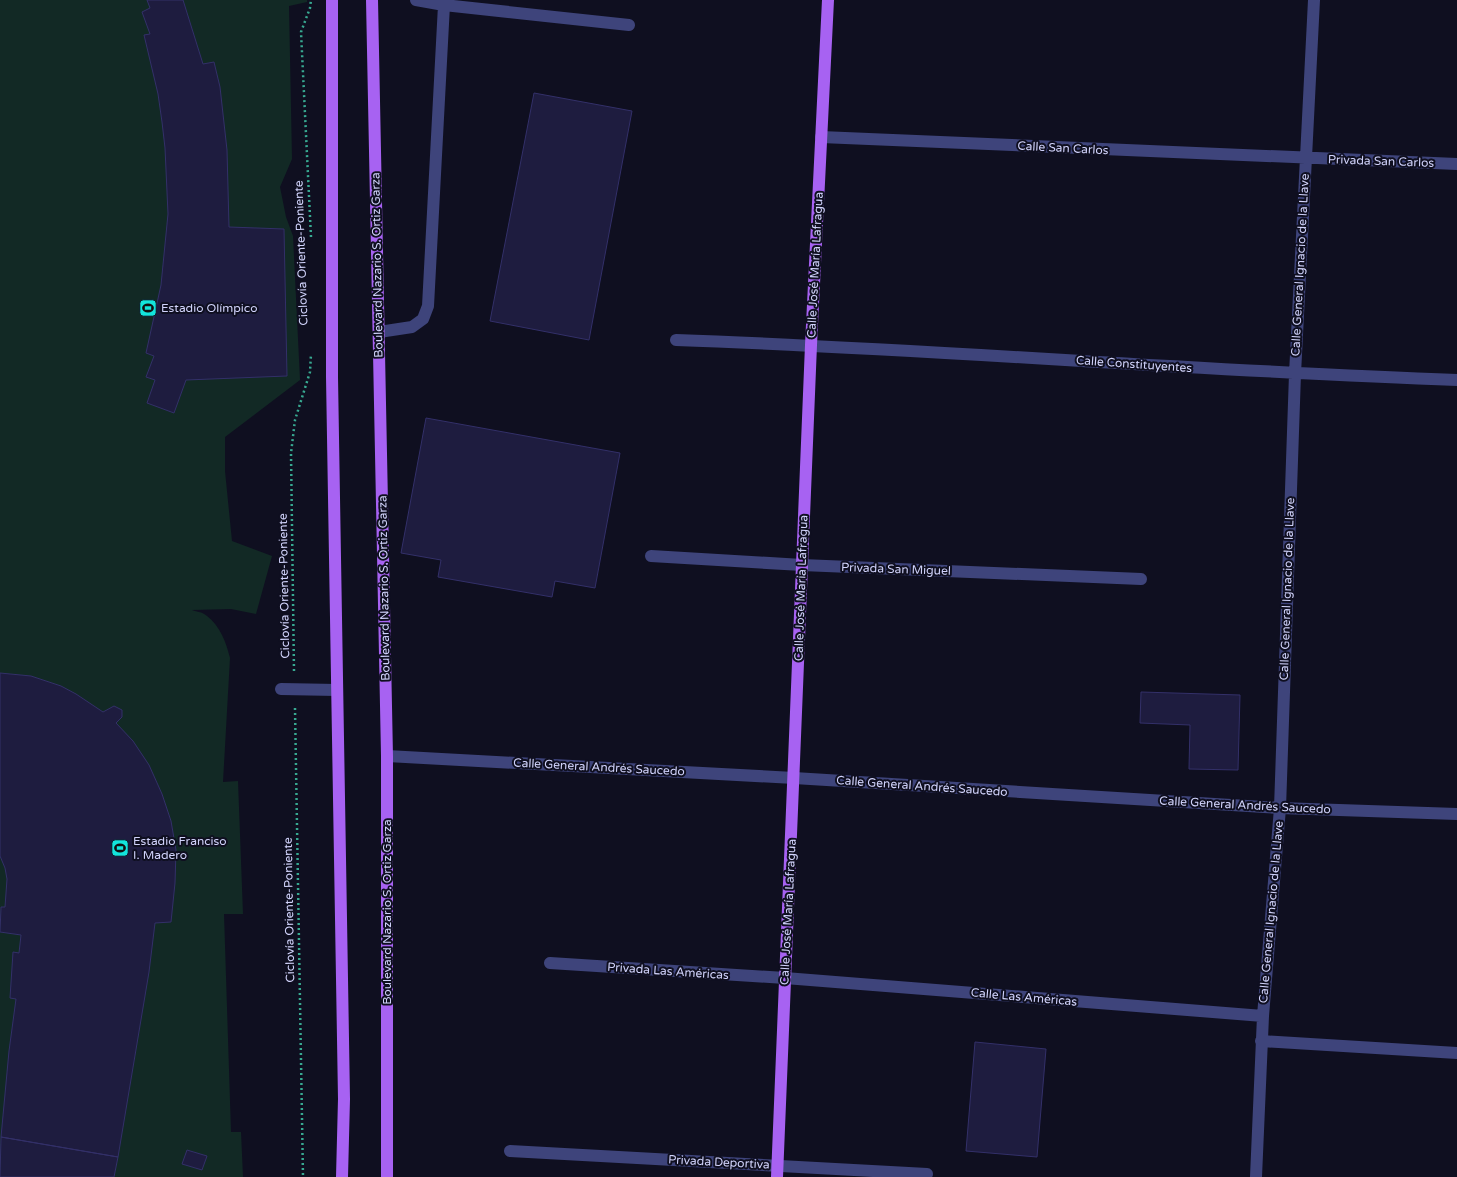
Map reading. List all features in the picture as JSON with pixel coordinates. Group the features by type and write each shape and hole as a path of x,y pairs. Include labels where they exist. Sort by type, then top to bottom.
{"main road":[{"path":"332,0 332,377 344,1099 342,1177"},
{"name":"Boulevard Nazario S. Ortiz Garza","path":"372,0 387,756 387,1177"},
{"name":"Calle José María Lafragua","path":"777,1171 811,345 828,0"}],"street":[{"path":"416,0 444,5 629,26"},
{"name":"Calle General Ignacio de la Llave","path":"1256,1177 1262,1016 1280,808 1295,374 1314,0"},
{"path":"379,332 412,327 424,319 428,306 444,5"},
{"name":"Calle San Carlos","path":"821,137 1305,158"},
{"name":"Privada San Carlos","path":"1305,158 1457,164"},
{"name":"Calle Constituyentes","path":"676,340 811,345 1295,374 1457,380"},
{"name":"Privada San Miguel","path":"651,556 802,565 1142,579"},
{"path":"281,689 337,690"},
{"name":"Calle General Andrés Saucedo","path":"387,756 794,778 1280,808 1457,814"},
{"name":"Privada Las Américas","path":"550,963 785,978"},
{"name":"Calle Las Américas","path":"785,978 1262,1016"},
{"path":"1261,1041 1457,1053"},
{"name":"Privada Deportiva","path":"510,1151 777,1171 927,1174"}],"path":[{"name":"Ciclovía Oriente-Poniente","path":"311,0 310,8 301,32 311,241"},
{"name":"Ciclovía Oriente-Poniente","path":"303,1177 291,453 295,420 310,372 311,349"}],"green space":[{"path":"0,0 307,0 307,2 289,6 292,159 280,187 286,217 293,236 300,380 225,437 225,471 232,541 272,556 256,614 231,609 192,610 202,613 216,625 227,646 230,658 223,782 238,781 243,914 224,914 231,1132 241,1132 243,1177 0,1177"}],"building":[{"path":"147,0 183,0 203,64 214,62 220,87 227,150 229,227 284,229 287,376 186,380 174,413 147,403 155,380 146,377 154,356 146,353 161,285 168,214 165,148 162,122 158,94 144,35 150,34 142,12 150,8"},
{"path":"534,93 632,111 589,340 490,321"},
{"path":"426,418 620,453 595,588 555,581 552,597 438,577 441,560 401,553"},
{"path":"0,673 31,676 61,686 103,712 114,706 122,710 122,717 116,723 133,741 149,765 162,794 171,821 176,850 175,883 171,922 155,923 149,972 118,1157 1,1137 9,1051 16,999 10,998 13,952 19,953 21,935 0,932 1,907 5,907 7,879 5,868 0,856"},
{"path":"1141,692 1240,695 1238,770 1189,769 1190,725 1140,723"},
{"path":"975,1042 1046,1049 1037,1157 966,1151"},
{"path":"1,1137 118,1157 114,1177 0,1177"},
{"path":"187,1150 207,1156 202,1170 182,1164"}],"place":[{"name":"Estadio Olímpico","path":"148,308"},
{"name":"Estadio Franciso I. Madero","path":"120,848"}]}
